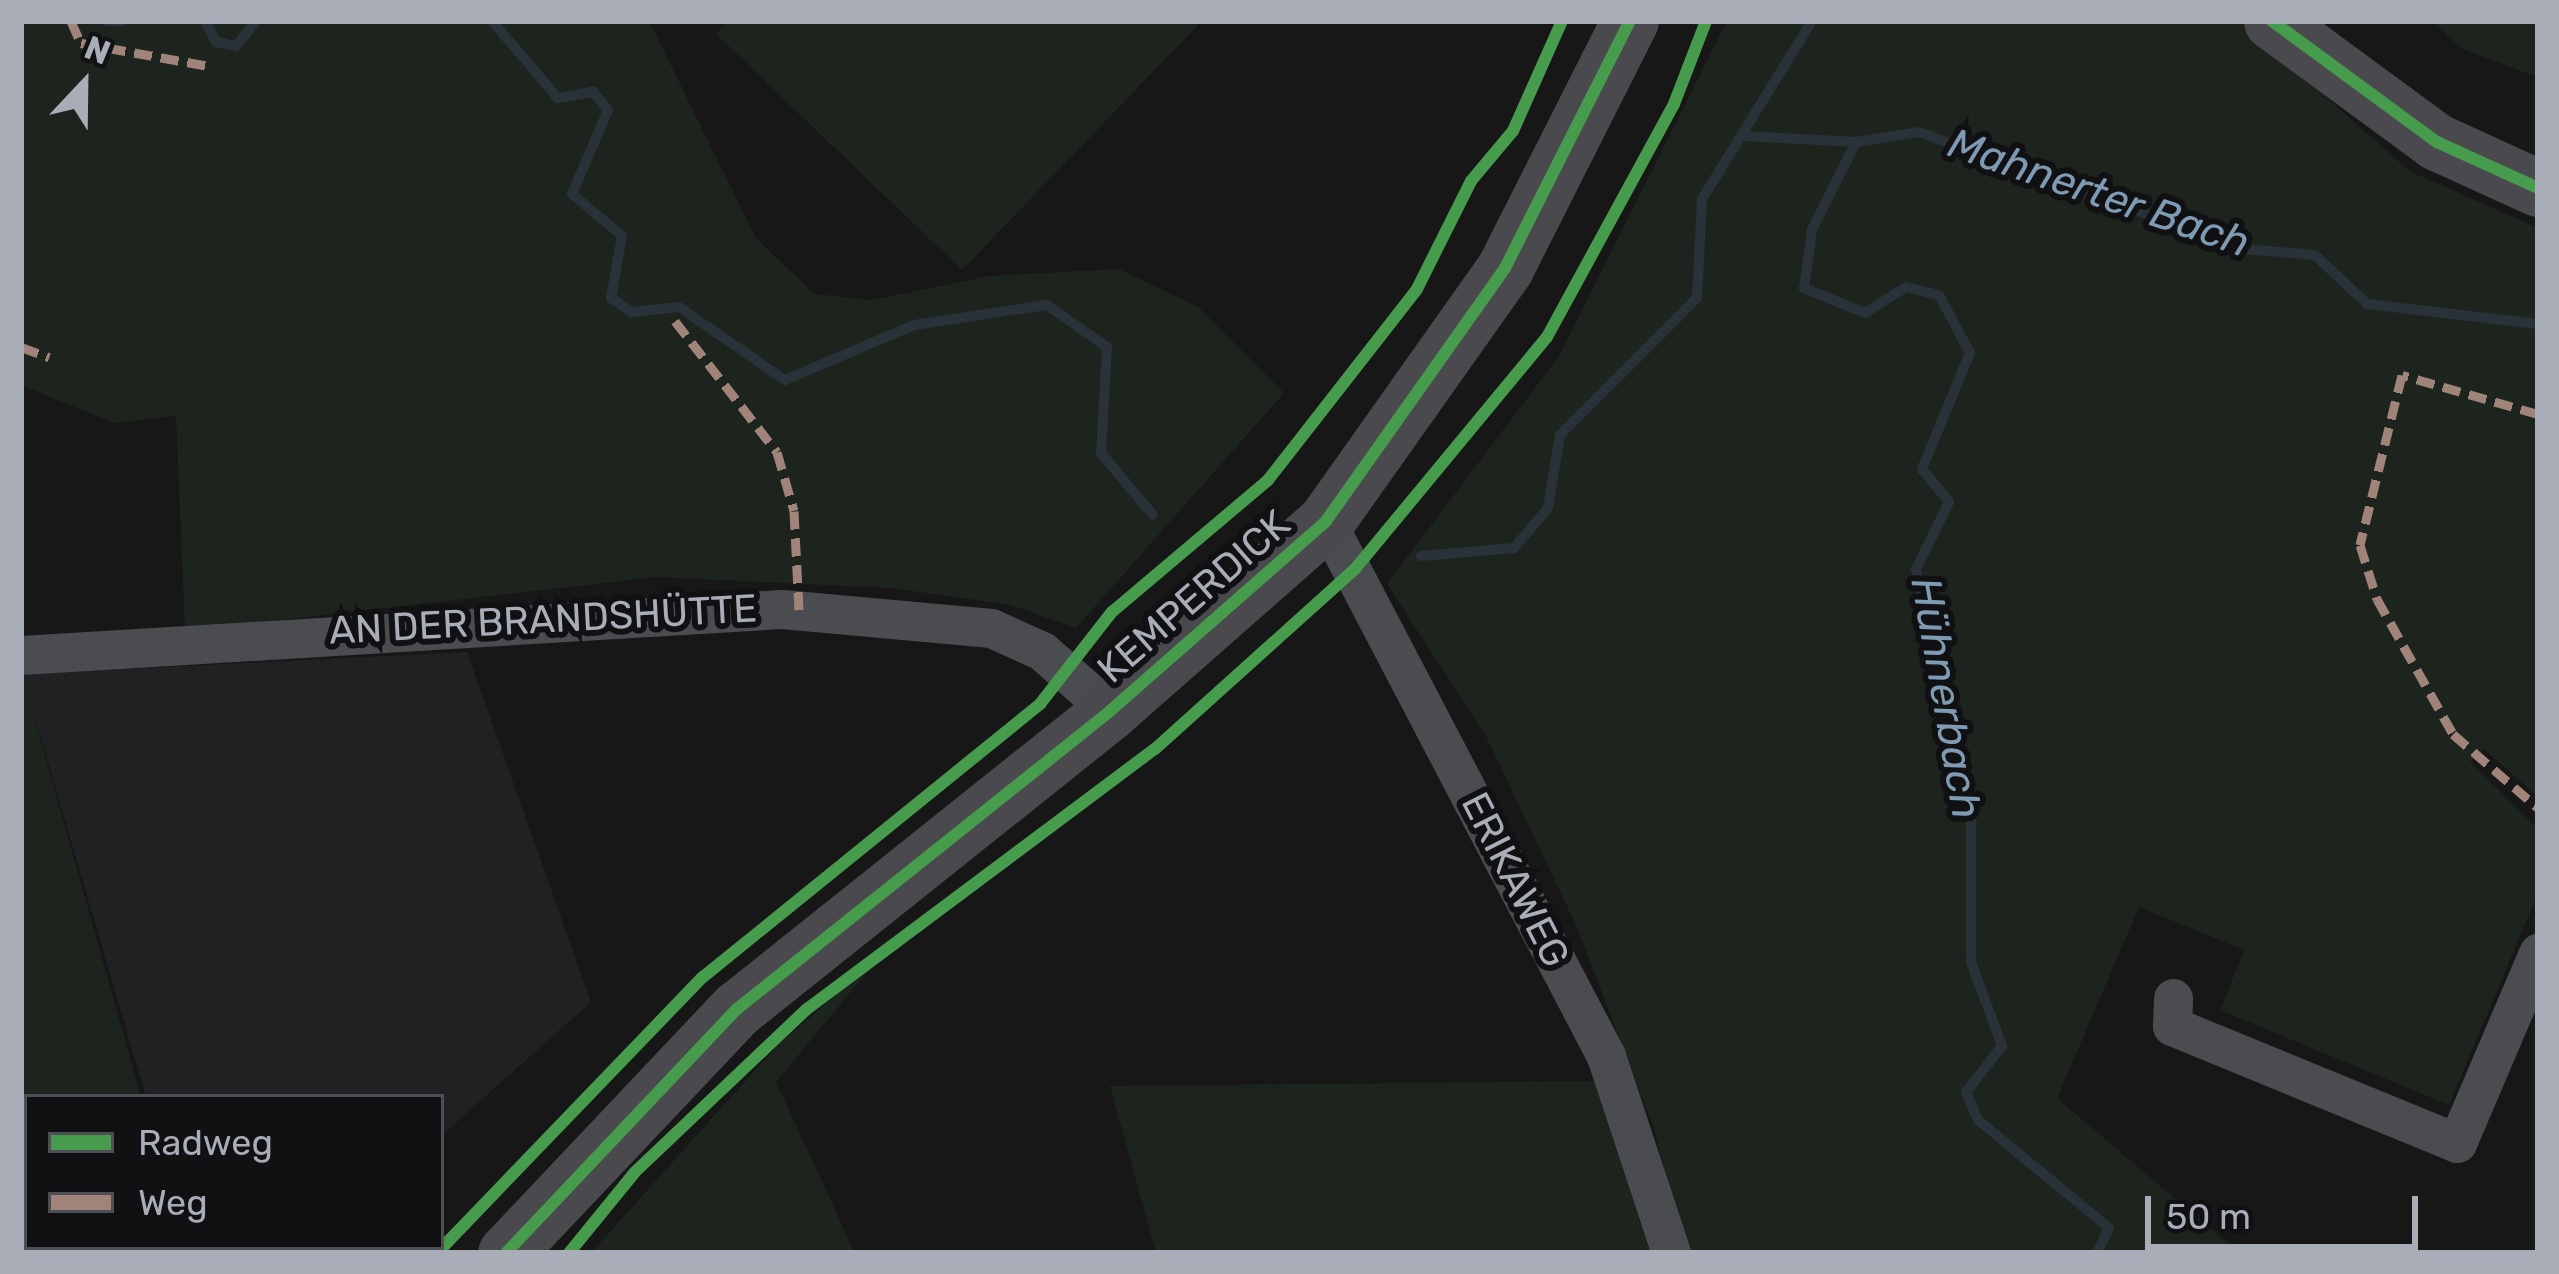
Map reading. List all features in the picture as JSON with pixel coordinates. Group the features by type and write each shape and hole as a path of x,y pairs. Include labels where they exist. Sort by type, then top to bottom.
{"main road":[{"name":"KEMPERDICK","path":"506,1253 737,1010 1110,711 1326,520 1505,268 1630,21"},
{"path":"2272,21 2438,142 2538,188"}],"street":[{"name":"ERIKAWEG","path":"1326,520 1606,1056 1671,1253"},
{"name":"AN DER BRANDSHÜTTE","path":"21,655 782,609 991,628 1042,651 1110,711"},
{"path":"2173,998 2172,1025 2457,1144 2538,953"}],"shaded area":[{"path":"21,21 649,21 756,238 814,294 872,300 990,276 1119,269 1198,307 1284,393 1076,628 1011,605 891,588 656,577 185,631 176,416 114,423 21,385"},
{"path":"728,21 1202,21 962,270 716,34"},
{"path":"1727,21 2239,21 2411,172 2538,228 2538,797 2484,749 2470,761 2538,829 2538,893 2449,1105 2220,1010 2244,950 2139,907 2057,1098 2239,1253 1685,1253 1654,1129 1577,927 1486,736 1387,584 1559,356"},
{"path":"2432,21 2538,21 2538,77 2462,49"},
{"path":"467,652 591,1002 444,1133 444,1094 145,1094 22,674"},
{"path":"22,674 140,1094 24,1094 24,1250 185,1253 21,1253"},
{"path":"882,954 776,1082 855,1253 591,1253 776,1047"},
{"path":"1604,1081 1659,1253 1156,1253 1110,1086"},
{"path":"257,1250 328,1250 325,1253"}],"waterway":[{"path":"106,21 123,21"},
{"path":"205,21 216,42 236,46 256,21"},
{"path":"492,21 558,98 593,92 608,110 572,194 622,236 611,298 632,312 679,307 785,380 914,325 1047,305 1107,347 1101,453 1152,514"},
{"path":"1421,556 1514,548 1548,508 1560,435 1697,298 1702,199 1812,21"},
{"name":"Mahnerter Bach","path":"1856,142 1919,132 2244,249 2315,255 2367,304 2538,324"},
{"name":"Hühnerbach","path":"1744,136 1856,142 1812,230 1804,288 1865,313 1906,287 1939,295 1970,353 1922,469 1949,502 1916,569 1971,810 1971,962 2002,1046 1966,1092 1978,1120 2109,1228 2097,1253"}],"marked path":[{"path":"71,21 81,43 209,66"},
{"path":"675,321 777,452 794,511 799,610"},
{"path":"21,347 49,357"},
{"path":"2538,414 2402,375 2360,545 2377,599 2453,734 2538,808"}],"cycle path":[{"path":"444,1246 703,977 1040,704 1112,612 1268,480 1417,289 1471,181 1513,131 1562,21"},
{"path":"506,1253 737,1009 1110,711 1326,521 1505,268 1630,21"},
{"path":"569,1253 635,1172 807,1009 1155,749 1355,569 1547,337 1674,104 1706,21"},
{"path":"2272,21 2437,142 2538,188"},
{"path":"437,1253 440,1250"}]}
